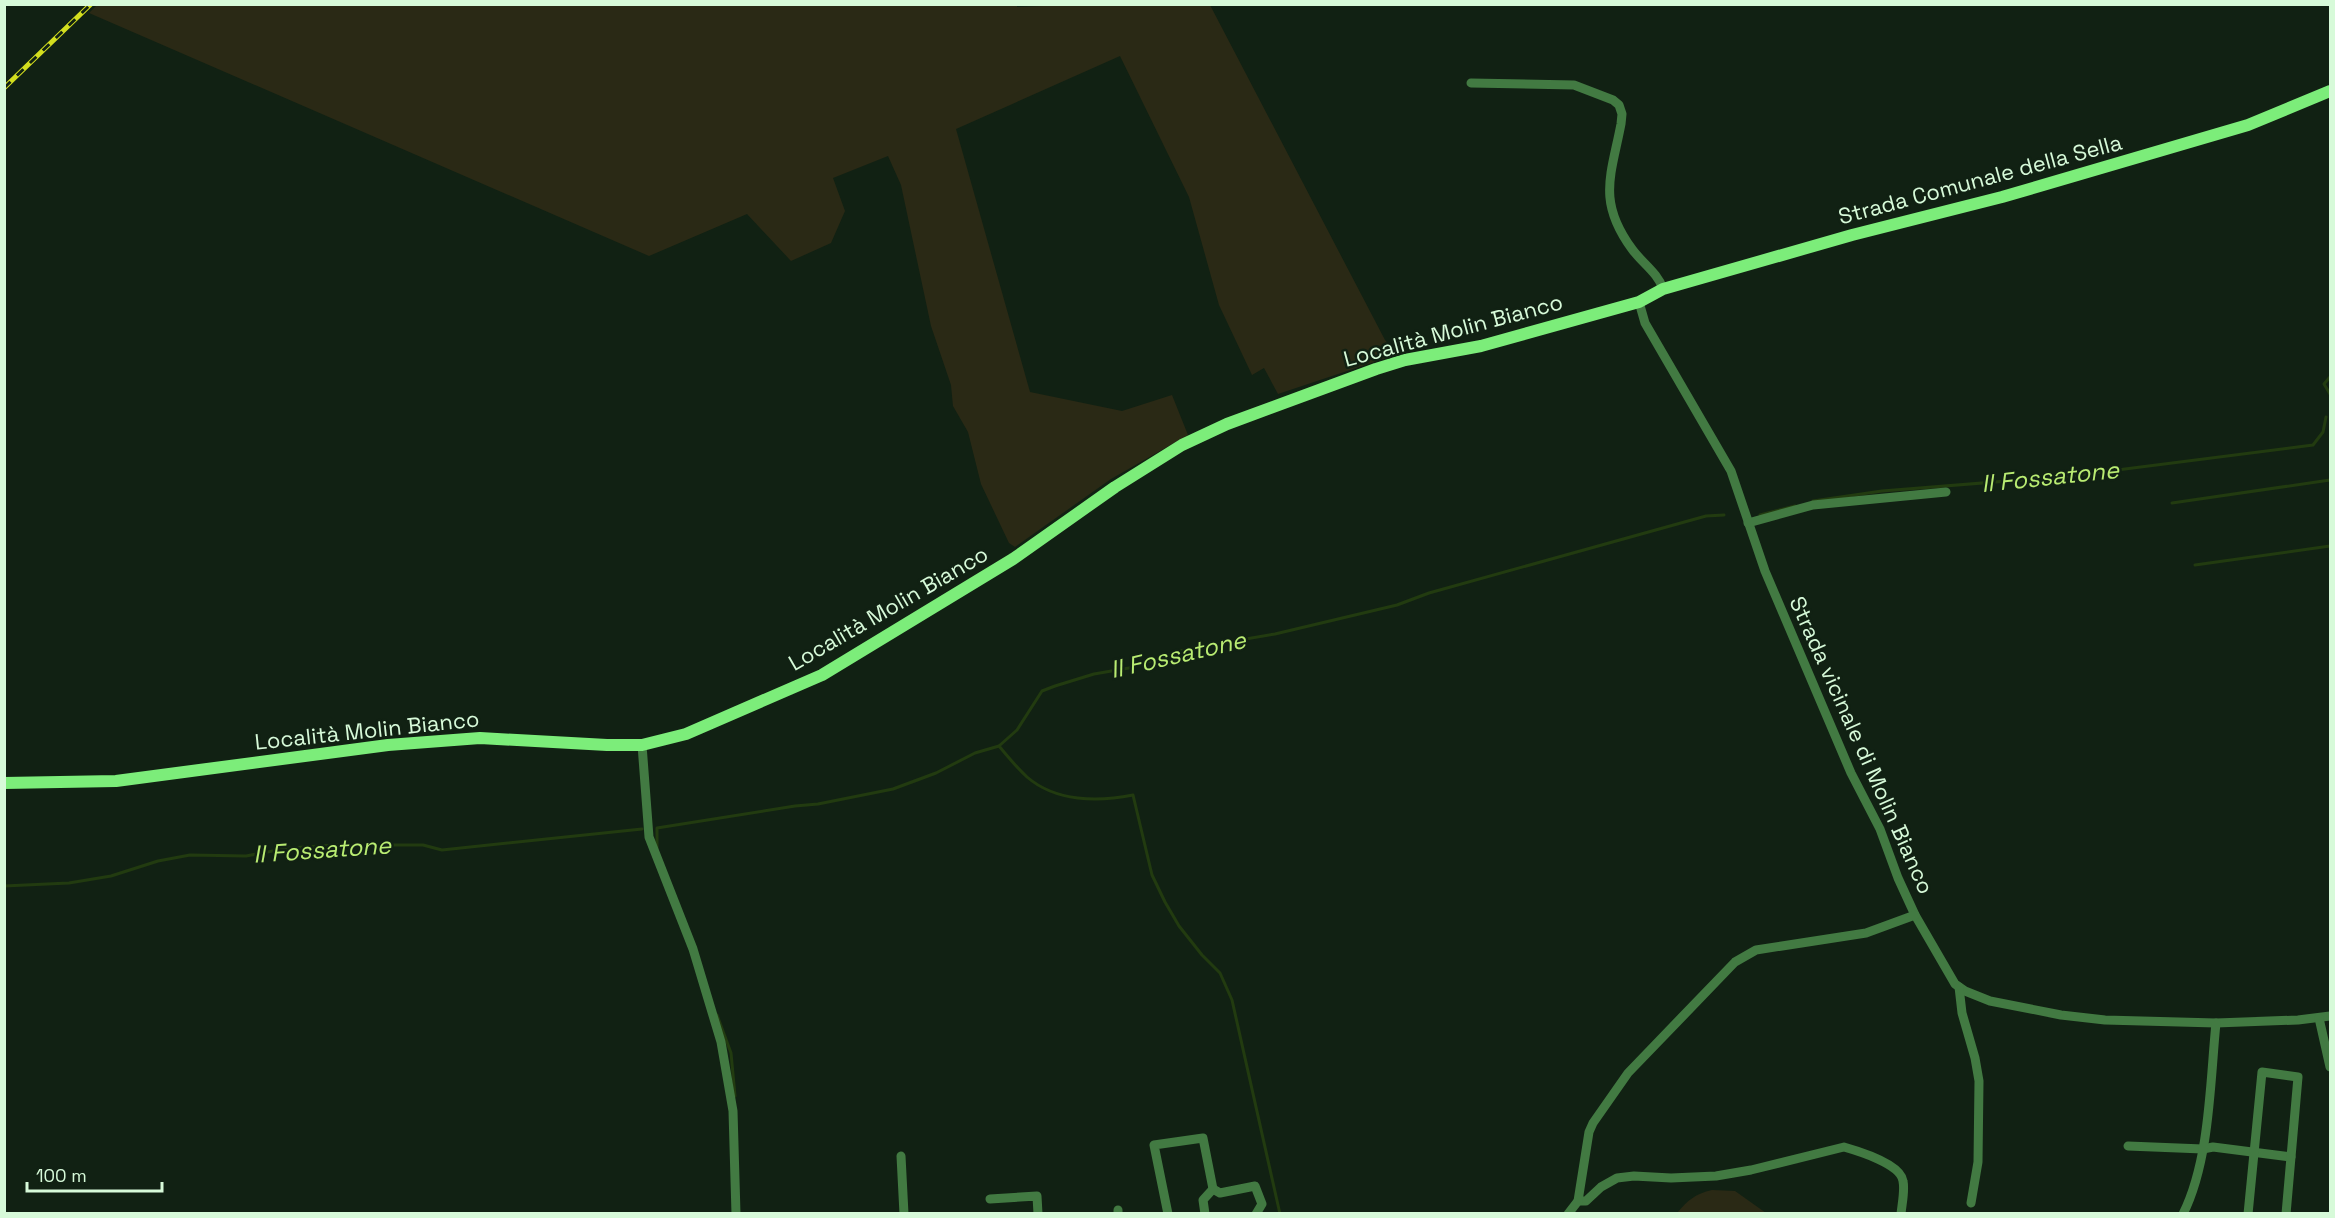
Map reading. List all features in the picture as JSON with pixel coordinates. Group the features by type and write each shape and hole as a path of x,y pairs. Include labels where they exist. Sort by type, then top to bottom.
{"street":[{"path":"1471,83 1574,85 1613,100 1619,105 1622,114 1609,193 1610,205 1613,217 1631,248 1660,278 1663,289"},
{"name":"Strada Comunale della Sella","path":"1638,302 1663,289 1852,235 2002,197 2237,128 2331,91"},
{"name":"Strada vicinale di Molin Bianco","path":"1638,302 1645,323 1731,471 1765,571 1851,773 1880,829 1898,878 1916,915 1951,979 1959,987"},
{"name":"Località Molin Bianco","path":"4,783 116,781 388,744 480,738 642,745 686,734 822,675 1013,559 1115,487 1182,445 1227,423 1405,360 1481,346 1638,302"},
{"path":"1748,523 1813,505 1946,492"},
{"path":"642,745 649,837 693,949 721,1042 732,1111 736,1214"},
{"path":"1568,1214 1578,1201 1589,1132 1593,1123 1628,1073 1735,962 1756,950 1866,933 1916,915"},
{"path":"1959,987 1990,1001 2061,1015 2105,1020 2216,1023 2331,1016"},
{"path":"1959,987 1962,1013 1979,1081 1978,1162 1971,1203"},
{"path":"2319,1018 2331,1067"},
{"path":"2183,1214 2193,1195 2203,1149 2216,1023"},
{"path":"2248,1214 2262,1072 2298,1077 2286,1214"},
{"path":"1168,1214 1154,1145 1203,1138 1213,1189 1220,1193 1255,1186 1262,1204 1256,1214"},
{"path":"2128,1146 2203,1149 2213,1147 2291,1157"},
{"path":"1578,1201 1586,1201 1601,1187 1617,1179 1634,1176 1671,1178 1716,1176 1751,1170 1844,1147 1858,1151 1898,1170 1904,1180 1901,1214"},
{"path":"901,1156 904,1214"},
{"path":"1205,1214 1203,1200 1213,1189"},
{"path":"990,1199 1037,1196 1038,1214"}],"shaded area":[{"path":"98,4 1017,4 1017,7 1210,5 1385,340 1398,354 1278,394 1264,368 1252,375 1219,305 1189,197 1120,56 956,129 1030,392 1122,411 1172,395 1188,435 1111,479 1015,547 1009,543 981,484 968,432 953,406 951,385 931,326 901,185 888,156 833,178 845,211 831,243 791,261 747,214 649,256 89,13"},
{"path":"1712,1190 1735,1191 1766,1213 1677,1213 1692,1198"}],"waterway":[{"name":"Il Fossatone","path":"2330,377 2324,384 2330,394"},
{"name":"Il Fossatone","path":"1813,501 1882,491 2070,476 2313,445 2323,432 2326,417"},
{"path":"2172,503 2330,480"},
{"name":"Il Fossatone","path":"1760,515 1795,506"},
{"name":"Il Fossatone","path":"657,848 657,828 818,804 893,789 936,773 975,753 999,746 1017,730 1042,691 1055,686 1094,674 1129,668 1187,649 1275,634 1397,605 1429,593 1706,516 1724,515"},
{"path":"2195,565 2330,546"},
{"path":"999,746 1027,777 1038,785 1064,796 1106,799 1133,795 1152,875 1165,902 1179,926 1220,973 1232,1000 1280,1214"},
{"name":"Il Fossatone","path":"4,886 69,883 111,876 158,861 190,855 246,856 289,848 335,845 423,845 442,850 642,829"},
{"path":"717,1015 731,1053 735,1096"}],"railway":[{"path":"4,88 91,4"}]}
